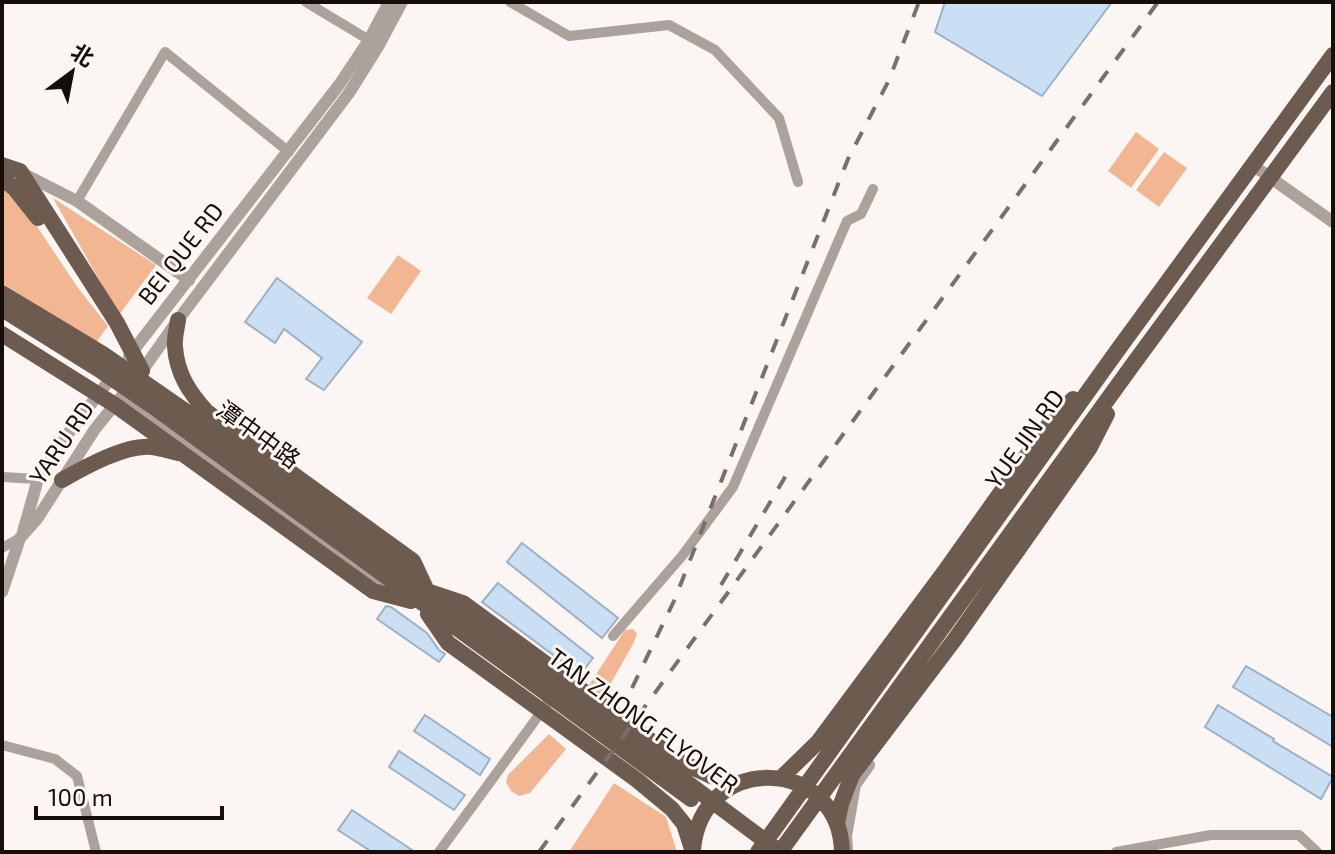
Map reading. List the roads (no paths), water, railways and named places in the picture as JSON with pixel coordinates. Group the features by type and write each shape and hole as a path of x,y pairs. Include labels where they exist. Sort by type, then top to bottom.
{"main road":[{"name":"YUE JIN RD","path":"760,852 1117,351 1333,55"},
{"name":"YUE JIN RD","path":"780,852 1333,92"},
{"path":"2,162 20,171 117,323 142,371"},
{"path":"2,178 30,207 132,352"},
{"name":"潭中中路","path":"2,293 103,354 184,410 424,597"},
{"name":"潭中中路","path":"2,309 98,369 424,597 476,629"},
{"path":"178,320 174,345 183,379 190,393 207,412 413,561 424,597 448,643 637,780 672,809 684,824 693,852"},
{"path":"7,339 99,394 118,401 143,425 373,591 463,603 677,760 711,776 737,783"},
{"path":"781,778 818,742 1050,423 1117,351"},
{"path":"837,823 852,775 955,639 1089,449 1134,363"},
{"path":"62,480 91,463 150,446 187,456"},
{"path":"424,597 760,852"},
{"name":"TAN ZHONG FLYOVER","path":"476,629 780,852"},
{"path":"693,852 698,824 714,800 737,783 759,778 781,778 815,793 837,823 845,852"}],"street":[{"path":"306,2 369,40"},
{"name":"BEI QUE RD","path":"20,538 38,479 70,431 339,85 369,40 389,2"},
{"name":"BEI QUE RD","path":"118,401 349,93 402,2"},
{"path":"510,2 569,36 669,25 715,50 779,118 798,182"},
{"path":"77,201 165,52 289,152"},
{"path":"1254,166 1333,222"},
{"path":"20,171 77,201 189,280"},
{"path":"613,636 682,556 733,487 847,221 861,214 873,189"},
{"path":"845,852 855,785 1083,467 1134,363"},
{"path":"142,371 561,684 439,852"},
{"path":"118,401 546,705"},
{"name":"YARU RD","path":"2,592 20,538 37,519 95,429 118,401"},
{"path":"2,477 38,479"},
{"path":"2,548 20,538"},
{"path":"436,625 453,603"},
{"path":"2,745 55,759 77,776 96,852"},
{"path":"1116,852 1211,835 1299,835 1317,852"}],"railway":[{"path":"632,688 674,601 848,159 889,80 919,2"},
{"path":"539,852 1158,2"},
{"path":"721,585 788,472"}]}
